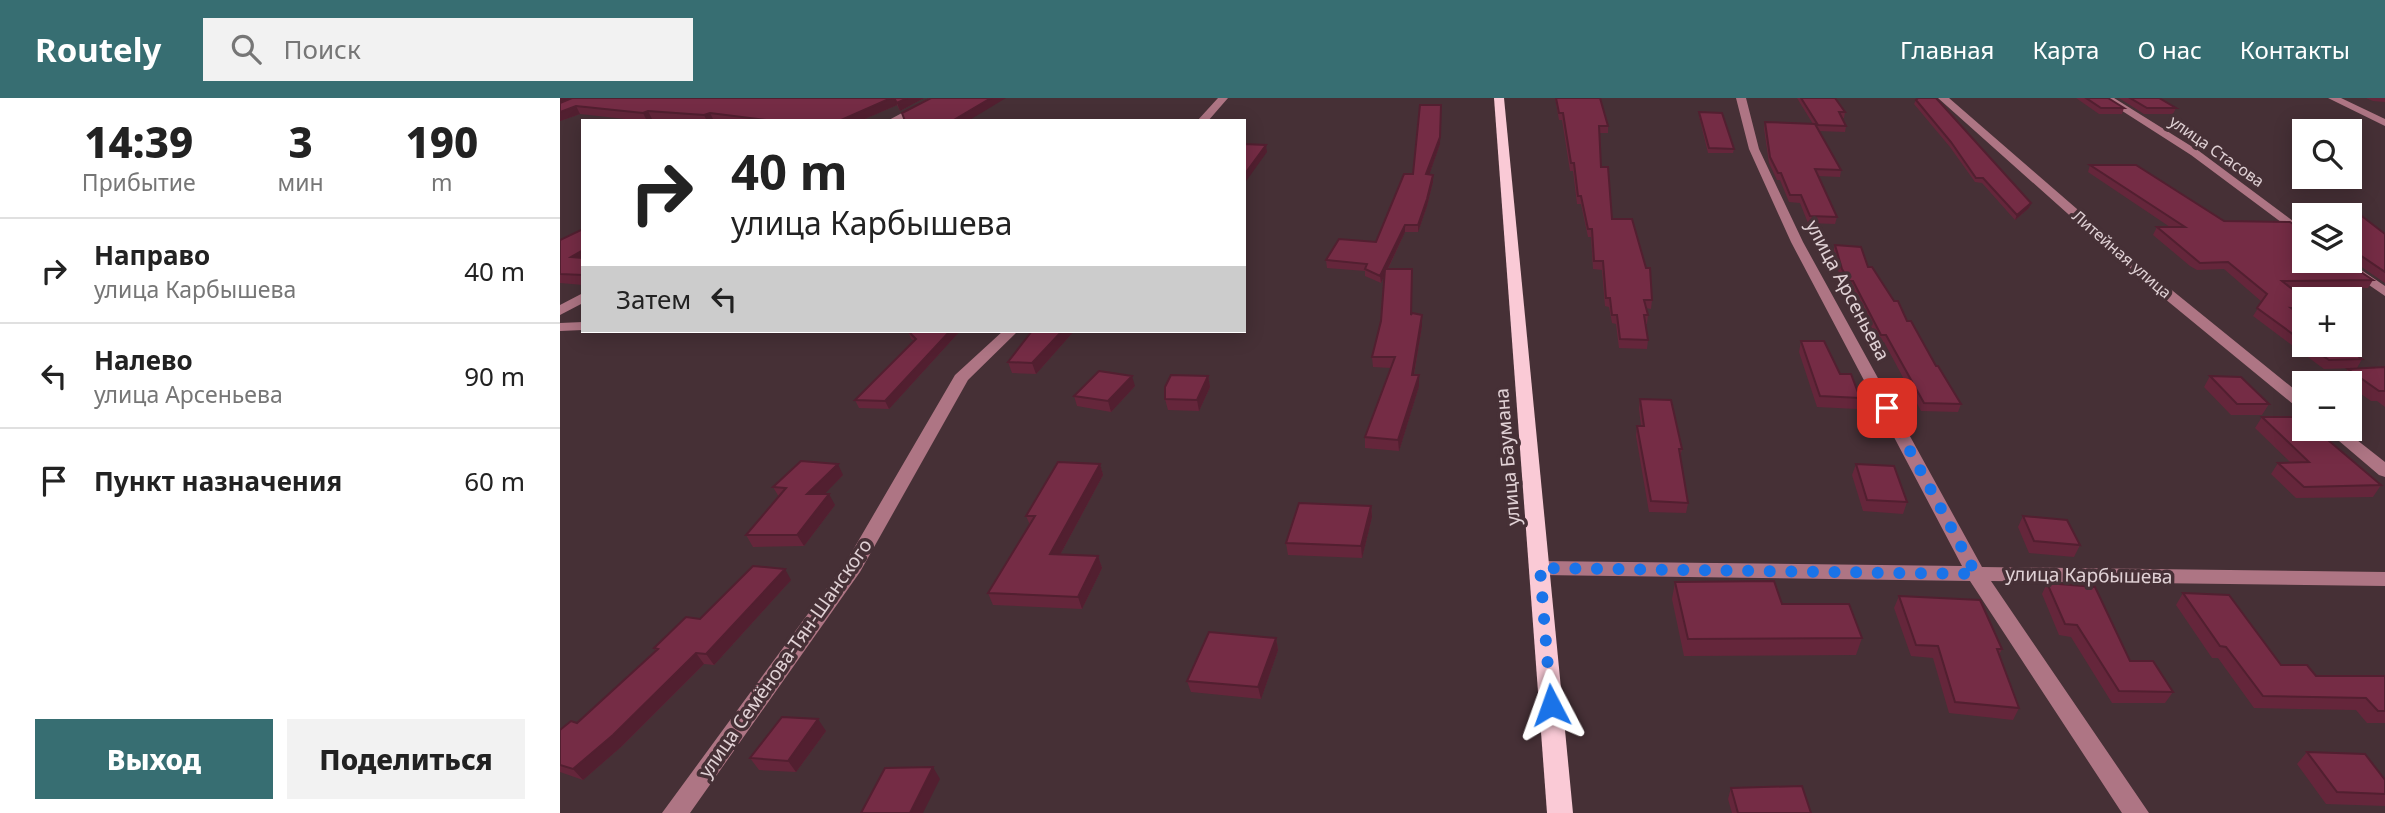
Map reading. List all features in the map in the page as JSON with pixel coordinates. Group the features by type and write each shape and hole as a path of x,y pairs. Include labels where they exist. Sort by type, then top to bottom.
{"main road":[{"name":"улица Баумана","path":"1499,98 1560,813"}],"street":[{"path":"896,119 937,98"},
{"path":"1204,119 1223,98"},
{"name":"улица Арсеньева","path":"1741,98 1754,149 1797,242 1976,574 2136,813"},
{"name":"Литейная улица","path":"1943,98 2147,277 2292,395"},
{"name":"улица Стасова","path":"2107,98 2195,153 2292,226"},
{"path":"2333,98 2385,123"},
{"path":"2357,273 2385,292"},
{"path":"560,312 581,298"},
{"path":"560,327 581,326"},
{"name":"улица Семёнова-Тян-Шанского","path":"675,813 853,567 961,378 1009,333"},
{"path":"2348,441 2385,471"},
{"name":"улица Карбышева","path":"1540,568 2385,579"}],"building":[{"path":"572,98 891,98 844,119 758,119 710,113 643,113 576,106 560,112 560,103"},
{"path":"894,98 907,98 897,103"},
{"path":"931,98 991,98 955,119 904,119 902,113"},
{"path":"1556,98 1600,98 1608,126 1599,126 1601,167 1608,167 1612,219 1632,219 1646,268 1650,268 1652,300 1644,300 1648,315 1644,315 1648,340 1620,339 1617,315 1612,315 1610,298 1606,298 1603,261 1594,261 1592,229 1588,229 1581,196 1578,196 1563,113 1559,113"},
{"path":"1801,98 1835,98 1845,112 1839,112 1846,126 1818,125"},
{"path":"1936,98 2031,203 2017,215 1983,178 1976,178 1951,142 1916,100"},
{"path":"2086,98 2108,98 2124,108 2101,108"},
{"path":"2130,98 2159,98 2176,108 2147,108"},
{"path":"1420,105 1441,105 1440,137 1426,174 1433,175 1418,225 1405,225 1380,276 1365,269 1367,264 1326,260 1339,239 1376,242 1404,174 1413,174"},
{"path":"1699,112 1722,113 1734,149 1709,148"},
{"path":"1765,122 1815,124 1841,170 1815,169 1837,217 1810,216 1801,195 1790,195 1781,173 1778,173 1770,157"},
{"path":"1246,144 1266,145 1246,172"},
{"path":"2090,165 2136,165 2224,221 2290,222 2292,273 2362,273 2373,280 2282,281 2292,289 2292,334 2257,308 2267,294 2228,262 2200,263 2157,227 2185,227"},
{"path":"2362,216 2385,234 2385,272 2362,256"},
{"path":"581,230 581,251 571,257 581,258 581,275 560,274 560,240"},
{"path":"1835,245 1861,247 1868,267 1872,267 1894,301 1898,301 1907,321 1911,321 1961,404 1924,403 1886,335 1881,335 1853,281 1849,281 1842,269"},
{"path":"1385,269 1412,269 1411,315 1422,315 1412,375 1419,375 1398,440 1365,437 1395,357 1372,357 1381,321"},
{"path":"910,333 948,333 885,401 855,400 916,339"},
{"path":"1030,333 1060,333 1032,363 1008,362"},
{"path":"1801,341 1824,341 1840,374 1851,374 1860,398 1820,396"},
{"path":"2325,357 2362,359 2329,360"},
{"path":"2385,367 2385,391 2379,391 2362,379 2362,371 2348,369"},
{"path":"1099,371 1132,376 1108,401 1074,396"},
{"path":"1171,375 1208,376 1197,400 1165,399 1165,387"},
{"path":"2210,376 2241,377 2269,404 2237,404"},
{"path":"1640,399 1671,400 1682,449 1679,449 1688,503 1651,501 1637,426 1644,426"},
{"path":"2262,417 2292,417 2292,441 2329,441 2381,485 2304,487 2278,463 2309,462"},
{"path":"801,461 838,464 807,494 829,494 797,535 746,535 786,488 773,487"},
{"path":"1058,462 1100,464 1050,554 1098,556 1078,597 988,593 1035,516 1026,516"},
{"path":"1856,464 1894,466 1907,502 1867,500"},
{"path":"1299,503 1371,506 1361,546 1286,543"},
{"path":"2023,516 2067,520 2080,545 2034,541"},
{"path":"753,566 785,569 706,654 696,653 613,735 573,769 560,765 560,730 571,721 577,723 658,649 654,648 686,617 700,619"},
{"path":"1774,581 1782,604 1849,604 1862,638 1688,639 1675,582"},
{"path":"2047,583 2095,587 2130,661 2153,661 2173,692 2119,691 2077,625 2065,624"},
{"path":"2183,593 2229,595 2281,665 2307,665 2316,676 2385,676 2385,711 2378,711 2366,698 2263,696 2226,647 2220,646"},
{"path":"1899,596 1980,600 2002,649 1997,649 2019,708 1955,702 1938,646 1916,645"},
{"path":"1209,632 1276,638 1258,687 1187,681"},
{"path":"782,717 818,719 788,761 750,758"},
{"path":"2307,752 2365,754 2385,780 2385,794 2337,792"},
{"path":"933,767 910,813 861,813 885,768"},
{"path":"1802,786 1811,813 1738,813 1731,788"}],"route":[{"path":"1551,705 1540,568 1976,574 1887,408"}]}
